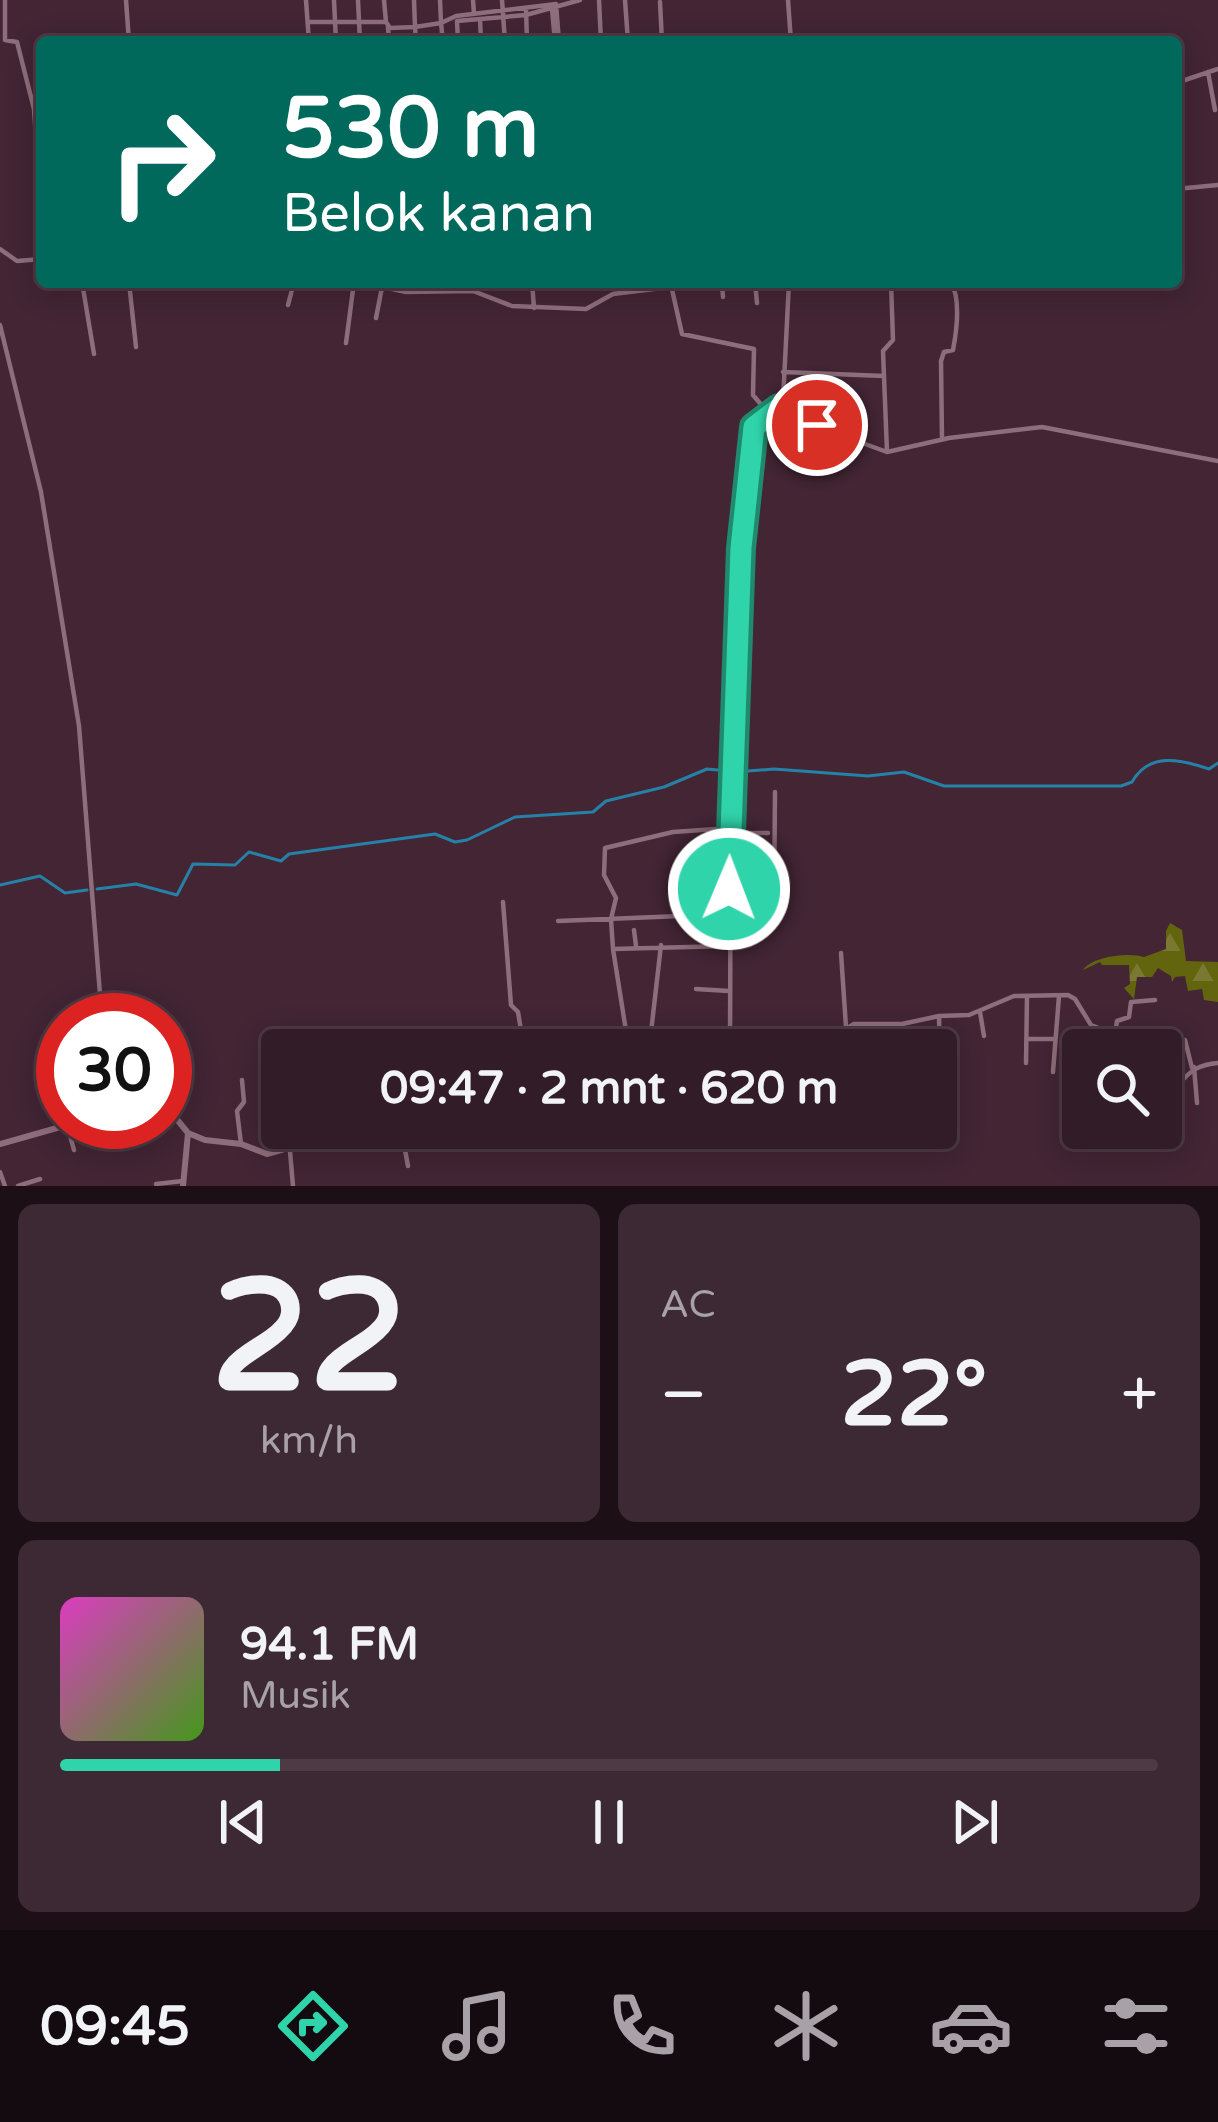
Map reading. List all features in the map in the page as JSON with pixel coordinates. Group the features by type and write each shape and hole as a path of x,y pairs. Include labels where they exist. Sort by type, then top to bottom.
{"street":[{"path":"5,0 5,41 17,42 36,137"},
{"path":"126,0 129,36"},
{"path":"306,0 309,36"},
{"path":"334,0 336,36"},
{"path":"358,0 360,36"},
{"path":"384,0 388,36"},
{"path":"414,0 416,36"},
{"path":"440,0 443,36"},
{"path":"472,0 480,36"},
{"path":"502,0 505,36"},
{"path":"308,22 359,20 415,27 580,0"},
{"path":"599,0 601,36"},
{"path":"625,0 628,36"},
{"path":"788,0 791,36"},
{"path":"660,1 662,36"},
{"path":"554,7 556,36"},
{"path":"457,18 458,36"},
{"path":"1182,80 1218,69"},
{"path":"1208,72 1215,110"},
{"path":"1182,188 1218,185"},
{"path":"2,256 26,263 36,260"},
{"path":"83,288 94,354"},
{"path":"130,288 136,347"},
{"path":"288,305 292,288"},
{"path":"346,344 353,288"},
{"path":"376,318 382,289 438,288"},
{"path":"460,288 507,305 586,309 613,294 650,288"},
{"path":"482,294 483,288"},
{"path":"532,288 534,308"},
{"path":"675,288 682,334 754,349 753,394 769,414"},
{"path":"722,288 723,297"},
{"path":"755,288 757,303"},
{"path":"779,408 790,288"},
{"path":"887,452 884,351 894,332 891,288"},
{"path":"942,440 941,361 944,352 953,350 955,338 953,288"},
{"path":"0,325 41,492 79,726 100,993"},
{"path":"783,372 884,376"},
{"path":"730,1029 730,831 741,548 754,427 779,408"},
{"path":"779,408 791,418 887,452 1042,427 1218,461"},
{"path":"558,921 729,914 775,907 776,792"},
{"path":"626,1029 613,949 611,919 616,898 604,875 607,847 674,832 768,833"},
{"path":"503,902 511,1004 521,1029"},
{"path":"634,930 636,946"},
{"path":"651,1029 661,945"},
{"path":"613,949 730,946"},
{"path":"841,953 853,1029"},
{"path":"696,989 729,991"},
{"path":"847,1029 980,1012 993,1003 1027,996 1072,997 1090,1025 1101,1029"},
{"path":"1026,1063 1027,996"},
{"path":"1053,1072 1059,996"},
{"path":"1116,1029 1117,1021 1130,1018 1131,1002 1155,1000"},
{"path":"980,1012 984,1036"},
{"path":"939,1016 939,1029"},
{"path":"902,1024 902,1029"},
{"path":"1027,1039 1054,1039"},
{"path":"1185,1040 1197,1103"},
{"path":"1182,1077 1191,1065 1218,1063"},
{"path":"241,1144 237,1111 244,1102 242,1080"},
{"path":"0,1144 36,1134"},
{"path":"192,1135 267,1154 285,1149"},
{"path":"156,1184 183,1183 186,1149"},
{"path":"292,1149 293,1186"},
{"path":"405,1149 408,1166"},
{"path":"0,1172 4,1186"},
{"path":"18,1186 40,1179"}],"green space":[{"path":"1170,923 1182,930 1186,961 1218,962 1218,1002 1204,1000 1202,989 1188,991 1185,976 1172,982 1158,968 1152,977 1137,977 1134,999 1124,988 1130,984 1129,965 1100,962 1083,970 1103,958 1144,957 1166,949"}],"waterway":[{"path":"734,772 774,769 868,776 904,772 944,786 1121,786 1156,762 1176,761 1209,769 1218,763"},
{"path":"97,889 136,884 177,895 193,864 235,865 249,852 281,861 289,854 435,834 455,842 467,840 515,817 593,812 606,801 664,787 707,769 728,771"},
{"path":"0,885 40,876 65,893 87,890"}],"route":[{"path":"729,889 741,548 754,427 779,408 791,418 817,425"}]}
